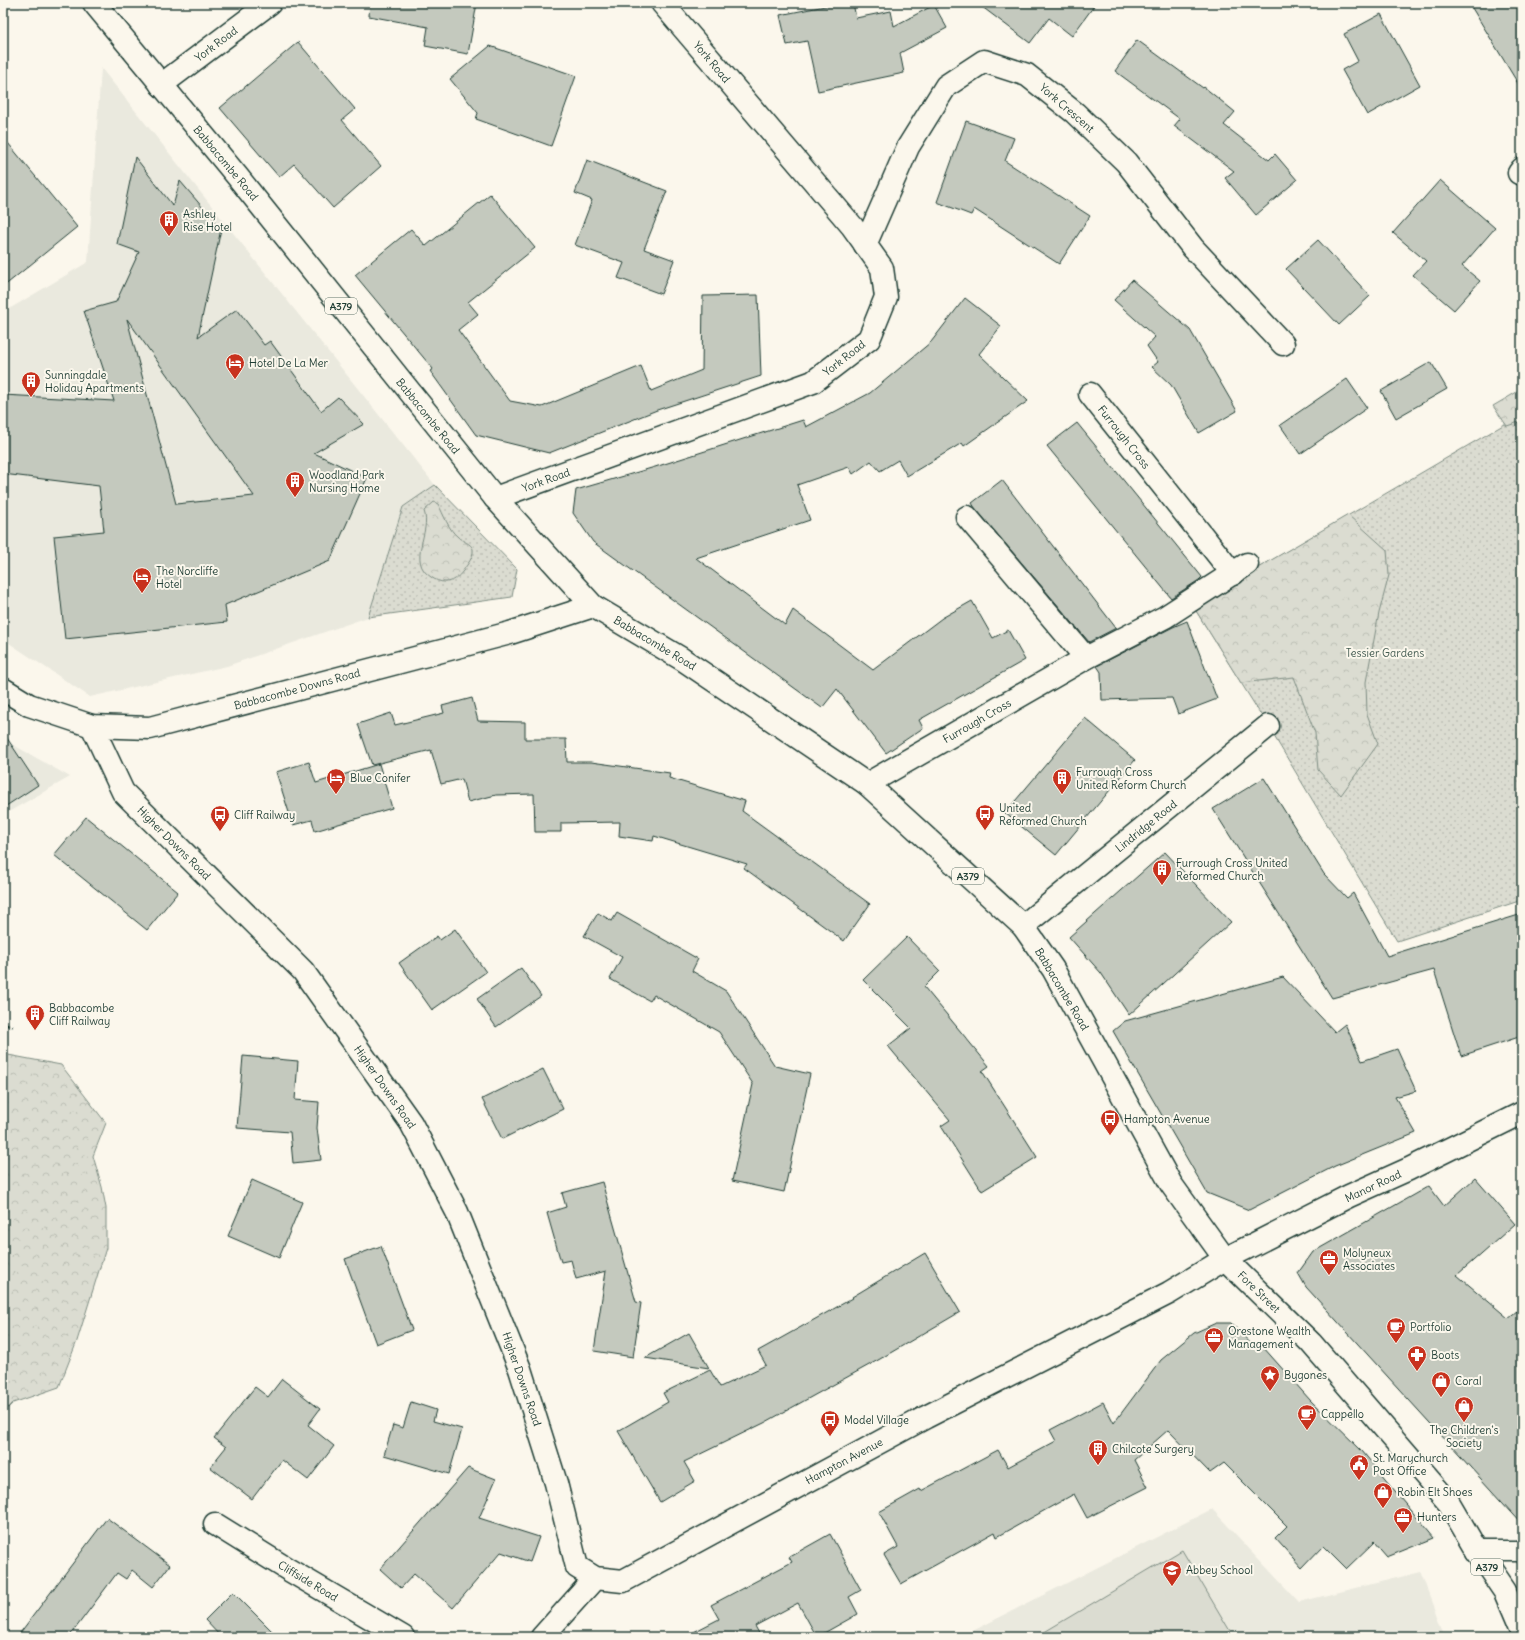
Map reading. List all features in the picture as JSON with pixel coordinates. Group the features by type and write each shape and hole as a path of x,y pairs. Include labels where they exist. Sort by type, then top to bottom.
{"street":[{"name":"Babbacombe Road","path":"94,3 238,176 496,498 593,606 682,659 867,784 1023,926 1053,969 1171,1184 1225,1259"},
{"name":"York Road","path":"161,85 270,3"},
{"name":"York Road","path":"496,498 813,382 869,338 886,297 882,268 852,226 662,3"},
{"name":"York Crescent","path":"866,245 908,147 946,86 984,61 1027,75 1074,113 1126,162 1193,248 1283,344"},
{"name":"Furrough Cross","path":"867,784 1086,658 1165,617 1240,569 1090,394"},
{"path":"967,517 1086,658"},
{"name":"Babbacombe Downs Road","path":"3,689 29,705 92,726 150,728 510,633 593,606"},
{"name":"Higher Downs Road","path":"92,726 124,792 303,971 411,1123 457,1212 520,1369 556,1483 578,1567 595,1578"},
{"name":"Lindridge Road","path":"1023,926 1268,726"},
{"name":"Manor Road","path":"1225,1259 1349,1196 1409,1169 1522,1113"},
{"name":"Hampton Avenue","path":"595,1578 623,1581 926,1417 1169,1293 1225,1259"},
{"name":"Fore Street","path":"1225,1259 1311,1343 1432,1481 1449,1503 1477,1551 1505,1592 1522,1628"},
{"name":"Cliffside Road","path":"215,1524 289,1570 403,1637"},
{"path":"1477,1551 1522,1551"},
{"path":"542,1637 595,1578"}],"shaded area":[{"path":"101,68 435,485 403,507 368,617 227,666 90,697 3,639 3,311 4,312 88,262"},
{"path":"3,739 70,777 3,815"},
{"name":"Abbey School","path":"1212,1509 1299,1602 1421,1572 1446,1637 961,1637"}],"green space":[{"path":"1522,389 1522,421 1507,426 1493,406"},
{"name":"Tessier Gardens","path":"1522,414 1522,900 1397,941 1268,726 1193,606"},
{"path":"435,485 517,569 512,597 368,617 403,507"},
{"path":"434,502 438,504 449,526 455,534 460,539 471,545 473,549 471,558 463,571 456,579 448,582 439,581 433,578 424,570 420,563 421,546 426,519 424,511"},
{"path":"1348,515 1387,550 1389,575 1379,613 1366,682 1367,714 1378,744 1341,795 1318,770 1315,733 1294,677 1241,683 1193,606"},
{"path":"3,1054 61,1065 106,1123 93,1156 102,1187 106,1208 106,1248 77,1341 59,1387 13,1403 3,1413"},
{"path":"1182,1550 1230,1631 1220,1637 1036,1637"}],"building":[{"path":"370,3 477,3 468,54 425,46 428,27 369,16"},
{"path":"840,3 853,3 856,18 891,11 894,26 934,5 947,28 900,53 904,73 818,91 807,41 787,45 780,15"},
{"path":"977,3 1096,3 1072,36 1049,18 1030,43"},
{"path":"1469,3 1522,3 1522,90"},
{"path":"1381,14 1420,85 1367,115 1342,70 1358,61 1344,34"},
{"path":"1137,40 1203,88 1204,87 1235,112 1224,125 1269,160 1275,154 1297,180 1256,215 1225,178 1234,171 1174,126 1180,119 1115,71"},
{"path":"298,42 355,109 342,120 381,166 333,208 294,164 279,177 220,108"},
{"path":"490,46 576,76 551,146 476,119 478,113 450,79"},
{"path":"966,121 1014,138 1005,161 1090,216 1059,264 974,209 971,215 937,202"},
{"path":"3,137 77,227 3,287"},
{"path":"135,157 173,206 180,181 221,229 198,337 237,309 264,345 270,341 321,411 338,397 364,424 314,453 367,478 330,561 225,605 227,622 65,639 54,536 104,531 99,486 3,474 3,395 114,401 84,311 116,302 139,252 117,244","holes":["127,319 254,496 176,504"]},
{"path":"587,160 667,191 644,249 674,260 661,294 618,278 624,263 575,245 592,200 575,193"},
{"path":"1440,180 1495,228 1462,266 1480,281 1454,310 1413,275 1426,261 1393,233"},
{"path":"490,194 535,248 468,302 478,314 458,330 510,401 542,407 641,366 651,391 702,370 703,296 758,295 761,376 657,410 549,453 476,435 430,371 433,369 355,275 411,229 426,246"},
{"path":"1318,240 1370,296 1339,325 1286,269"},
{"path":"1132,280 1190,330 1237,411 1199,433 1171,385 1152,367 1158,362 1147,346 1155,337 1114,300"},
{"path":"965,298 1001,326 979,354 1028,401 964,446 962,443 907,476 898,460 880,471 871,461 853,474 849,467 797,485 810,520 696,558 785,625 793,610 873,670 942,618 972,601 993,638 1008,630 1025,660 919,720 923,728 886,753 837,689 822,708 593,542 573,513 576,490 655,467 803,420 806,427 870,393 931,342"},
{"path":"1431,362 1447,389 1396,418 1381,391"},
{"path":"1347,379 1367,408 1300,454 1280,425"},
{"path":"1077,423 1202,577 1199,580 1171,598 1047,446"},
{"path":"1002,480 1116,628 1089,642 975,508 972,503"},
{"path":"1187,621 1217,699 1178,714 1172,698 1102,700 1101,672 1097,666"},
{"path":"472,698 478,721 525,722 525,739 566,739 567,762 591,762 670,773 669,778 745,801 742,811 870,904 844,941 744,868 747,864 654,836 653,841 619,836 620,822 561,823 561,832 535,832 534,794 496,795 468,802 462,779 441,784 431,750 372,765 358,724 391,713 395,725 444,713 442,706"},
{"name":"Furrough Cross United Reform Church","path":"1085,718 1135,760 1056,855 1005,813"},
{"path":"3,732 38,785 3,808"},
{"name":"Blue Conifer","path":"309,762 316,783 379,764 392,808 315,831 312,820 293,825 276,772"},
{"path":"1264,778 1324,874 1347,898 1353,893 1387,956 1522,914 1522,1036 1461,1056 1434,970 1332,998 1213,809"},
{"path":"86,817 178,892 147,930 54,855"},
{"name":"Furrough Cross United Reformed Church","path":"1165,852 1231,922 1129,1015 1101,973 1069,937"},
{"path":"598,913 612,921 617,913 698,959 692,971 726,991 775,1066 810,1074 784,1192 732,1181 753,1084 719,1032 654,995 650,1001 610,979 622,957 584,936"},
{"path":"455,929 486,972 432,1010 399,963 437,936 440,940"},
{"path":"907,937 940,971 924,987 989,1066 982,1071 1037,1157 982,1191 941,1126 950,1120 888,1046 911,1028 863,980"},
{"path":"521,968 541,996 496,1027 477,999"},
{"path":"1283,977 1335,1032 1345,1024 1362,1061 1397,1049 1416,1091 1395,1097 1416,1133 1335,1166 1249,1210 1207,1193 1113,1031 1125,1021"},
{"path":"243,1056 298,1061 295,1100 319,1102 317,1128 321,1160 293,1163 290,1132 237,1128"},
{"path":"543,1069 563,1109 502,1139 482,1099"},
{"path":"1475,1178 1515,1224 1457,1275 1508,1318 1522,1307 1522,1524 1306,1287 1298,1273 1313,1252 1429,1186 1444,1206"},
{"path":"252,1180 302,1202 279,1258 228,1236"},
{"path":"602,1182 636,1302 641,1303 633,1357 594,1351 606,1271 576,1279 571,1260 561,1262 547,1213 566,1207 562,1193"},
{"path":"381,1246 412,1330 376,1344 345,1259"},
{"path":"925,1253 960,1312 880,1359 764,1423 684,1462 695,1481 660,1502 618,1431 668,1402 663,1393 710,1370 720,1387 766,1365 758,1351 853,1298 852,1297"},
{"path":"1216,1323 1231,1323 1258,1351 1263,1347 1310,1400 1362,1451 1434,1538 1387,1557 1374,1542 1346,1569 1323,1546 1302,1568 1275,1538 1287,1526 1224,1463 1210,1473 1168,1430 1134,1460 1148,1487 1087,1518 1074,1494 997,1537 995,1532 901,1584 884,1555 898,1547 879,1512 920,1489 921,1491 998,1450 1008,1467 1056,1441 1050,1430 1103,1402 1114,1423 1161,1360 1194,1333"},
{"path":"689,1333 709,1368 645,1358"},
{"path":"282,1379 320,1409 308,1425 334,1446 308,1480 282,1460 252,1499 210,1467 226,1447 214,1438 255,1387 268,1397"},
{"path":"411,1402 436,1410 433,1421 462,1429 449,1474 384,1455 393,1425 403,1428"},
{"path":"468,1468 496,1479 479,1518 539,1537 530,1562 501,1552 453,1608 414,1574 401,1588 380,1569"},
{"path":"107,1518 170,1565 153,1587 132,1570 126,1579 117,1573 69,1637 17,1637"},
{"path":"830,1534 861,1590 849,1597 858,1614 817,1637 798,1603 755,1626 761,1637 684,1637 719,1619 711,1605 792,1562 789,1557"},
{"path":"233,1592 278,1637 221,1637 205,1620"}],"railway":[{"path":"3,1024 13,1026"}],"place":[{"name":"Ashley Rise Hotel","path":"169,237"},
{"name":"Hotel De La Mer","path":"235,380"},
{"name":"Sunningdale Holiday Apartments","path":"31,398"},
{"name":"Woodland Park Nursing Home","path":"295,498"},
{"name":"The Norcliffe Hotel","path":"142,594"},
{"name":"Blue Conifer","path":"336,795"},
{"name":"Furrough Cross United Reform Church","path":"1062,795"},
{"name":"United Reformed Church","path":"985,831"},
{"name":"Cliff Railway","path":"220,832"},
{"name":"Furrough Cross United Reformed Church","path":"1162,886"},
{"name":"Babbacombe Cliff Railway","path":"35,1031"},
{"name":"Hampton Avenue","path":"1110,1136"},
{"name":"Molyneux Associates","path":"1329,1276"},
{"name":"Portfolio","path":"1396,1344"},
{"name":"Orestone Wealth Management","path":"1214,1354"},
{"name":"Boots","path":"1417,1372"},
{"name":"Bygones","path":"1270,1392"},
{"name":"Coral","path":"1441,1398"},
{"name":"The Children's Society","path":"1464,1423"},
{"name":"Cappello","path":"1307,1431"},
{"name":"Model Village","path":"830,1437"},
{"name":"Chilcote Surgery","path":"1098,1466"},
{"name":"St. Marychurch Post Office","path":"1359,1481"},
{"name":"Robin Elt Shoes","path":"1383,1509"},
{"name":"Hunters","path":"1403,1534"},
{"name":"Abbey School","path":"1172,1587"}]}
